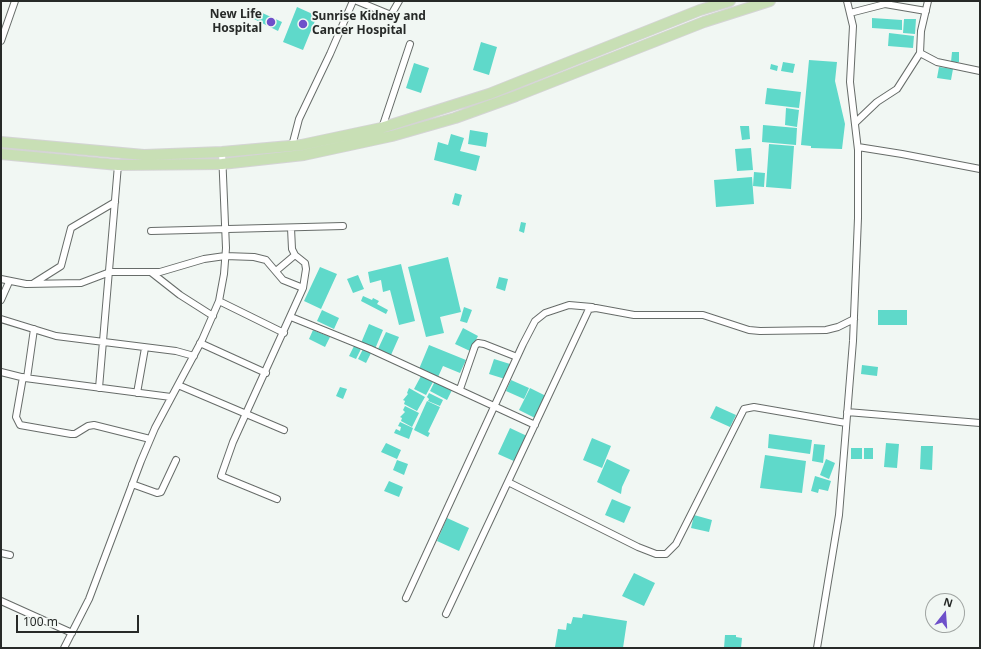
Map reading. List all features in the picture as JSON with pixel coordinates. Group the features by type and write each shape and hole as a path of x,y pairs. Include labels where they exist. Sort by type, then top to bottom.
{"main road":[{"path":"1,142 144,154 222,152 292,146 381,128 489,94 643,32 730,1"},
{"path":"1,154 118,165 222,164 304,155 392,136 482,108 704,22 770,1"},
{"path":"643,32 648,44"}],"street":[{"path":"1,41 15,1"},
{"path":"292,146 299,119 353,1"},
{"path":"357,1 391,15 399,1"},
{"path":"817,648 838,515 854,319 858,218 858,147 850,82 853,26 847,1"},
{"path":"855,124 877,102 897,89 920,53 921,31 928,1"},
{"path":"850,12 885,4 926,11"},
{"path":"381,128 410,44"},
{"path":"920,53 937,62 980,71"},
{"path":"858,147 980,169"},
{"path":"64,648 89,599 150,439 194,356 219,301 224,274 225,256 222,152"},
{"path":"99,388 118,165"},
{"path":"33,284 61,266 71,228 115,202"},
{"path":"151,232 343,226"},
{"path":"277,499 222,476 233,442 248,414 303,288 306,268 305,263 295,255 292,249 291,228"},
{"path":"276,271 295,255"},
{"path":"1,279 9,282 33,284 81,283 110,272 152,272 169,270 204,258 225,256 261,258 266,260 287,283 303,288"},
{"path":"152,272 180,295 213,316"},
{"path":"1,300 9,282"},
{"path":"219,301 284,333"},
{"path":"406,598 517,357 535,321 540,316 569,305 634,314 704,315 749,330 760,331 826,330 838,327 854,319"},
{"path":"446,614 587,311 592,308"},
{"path":"291,317 370,349 460,389 535,425"},
{"path":"1,320 56,336 176,351 194,356"},
{"path":"34,329 16,417 20,425 72,434 75,434 90,425 150,439"},
{"path":"200,343 266,373"},
{"path":"460,389 475,346 478,343 517,357"},
{"path":"138,393 145,348"},
{"path":"1,372 25,378 172,397"},
{"path":"178,385 284,430"},
{"path":"508,482 638,547 656,554 666,554 676,544 744,409 754,407 846,423"},
{"path":"847,412 980,423"},
{"path":"132,484 157,493 161,492 176,460"},
{"path":"1,553 10,555"},
{"path":"1,601 72,633"}],"building":[{"path":"297,7 317,16 303,50 283,42"},
{"path":"258,11 282,22 278,31 254,19"},
{"path":"872,18 902,20 902,30 872,28"},
{"path":"904,19 916,19 915,34 903,33"},
{"path":"889,33 914,36 913,48 888,46"},
{"path":"481,42 497,47 489,75 473,70"},
{"path":"952,52 959,52 959,62 951,62"},
{"path":"809,60 837,62 835,81 845,124 842,149 811,148 811,146 801,145"},
{"path":"783,62 795,64 793,73 781,71"},
{"path":"414,63 429,68 421,93 406,88"},
{"path":"771,64 778,66 777,71 770,69"},
{"path":"939,67 953,69 951,80 937,78"},
{"path":"767,88 801,92 799,108 765,104"},
{"path":"786,108 799,110 797,127 785,125"},
{"path":"763,125 797,128 796,145 762,142"},
{"path":"740,126 749,126 750,139 742,140"},
{"path":"470,130 488,133 486,147 468,144"},
{"path":"451,134 464,138 460,151 480,156 476,171 434,160 438,142 448,145"},
{"path":"769,144 794,146 791,189 766,187"},
{"path":"751,148 753,170 737,171 735,149"},
{"path":"754,172 765,173 764,187 753,186"},
{"path":"752,177 754,204 716,207 714,180"},
{"path":"455,193 462,195 459,206 452,204"},
{"path":"521,222 526,223 524,233 519,231"},
{"path":"448,257 461,312 440,317 444,333 426,337 408,267"},
{"path":"401,264 415,321 399,325 390,290 383,292 381,280 370,283 368,272"},
{"path":"320,267 337,274 321,309 304,301"},
{"path":"358,275 364,289 353,293 347,279"},
{"path":"499,277 508,279 505,291 496,288"},
{"path":"363,296 379,301 377,304 388,310 386,314 361,301"},
{"path":"464,307 472,310 467,323 460,321"},
{"path":"322,310 339,318 334,329 317,321"},
{"path":"878,310 907,310 907,325 878,325"},
{"path":"369,324 383,330 375,349 361,343"},
{"path":"463,328 478,336 470,351 455,344"},
{"path":"313,330 330,337 325,347 309,339"},
{"path":"386,332 399,337 391,355 378,349"},
{"path":"429,345 466,360 460,373 443,366 438,377 419,369"},
{"path":"354,346 361,349 356,359 349,356"},
{"path":"363,349 371,353 366,363 358,359"},
{"path":"494,359 510,364 505,379 489,374"},
{"path":"862,365 878,367 877,376 861,374"},
{"path":"421,376 433,382 426,395 414,389"},
{"path":"511,380 529,388 524,399 506,391"},
{"path":"435,381 452,390 447,400 430,391"},
{"path":"340,387 347,389 343,399 336,396"},
{"path":"409,388 425,397 417,411 404,404 405,401 403,400 408,394"},
{"path":"530,388 546,396 535,418 519,410"},
{"path":"429,393 443,400 440,406 428,401 429,399 427,397"},
{"path":"427,401 440,407 428,432 430,433 428,437 414,430"},
{"path":"405,406 419,413 412,427 401,421 402,418 400,417 405,412 403,410"},
{"path":"716,406 736,415 730,427 710,418"},
{"path":"400,422 413,428 409,439 394,433 396,429 400,431 401,427 398,426"},
{"path":"510,428 527,436 516,462 498,454"},
{"path":"769,434 812,440 810,454 768,448"},
{"path":"592,438 611,446 602,468 583,460"},
{"path":"386,443 401,450 397,459 381,452"},
{"path":"886,443 899,444 897,468 884,467"},
{"path":"814,444 825,445 823,463 812,461"},
{"path":"921,446 933,446 932,470 920,469"},
{"path":"851,448 862,448 862,459 851,459"},
{"path":"864,448 873,448 873,459 864,459"},
{"path":"765,455 806,461 802,493 760,488"},
{"path":"607,459 630,470 622,487 621,494 597,482"},
{"path":"826,459 835,463 829,479 820,475"},
{"path":"397,460 408,464 404,475 393,470"},
{"path":"815,476 831,481 828,491 819,489 818,493 811,491"},
{"path":"389,481 403,487 399,497 384,491"},
{"path":"612,499 631,507 624,523 605,515"},
{"path":"694,515 712,520 709,532 691,528"},
{"path":"447,518 469,528 459,551 437,541"},
{"path":"634,573 655,583 644,606 622,596"},
{"path":"583,614 627,621 623,648 555,647 558,629 566,630 567,623 571,624 573,617 582,618"},
{"path":"725,635 736,635 736,637 742,638 741,648 724,648"}],"place":[{"name":"New Life Hospital","path":"271,22"},
{"name":"Sunrise Kidney and Cancer Hospital","path":"303,24"}]}
